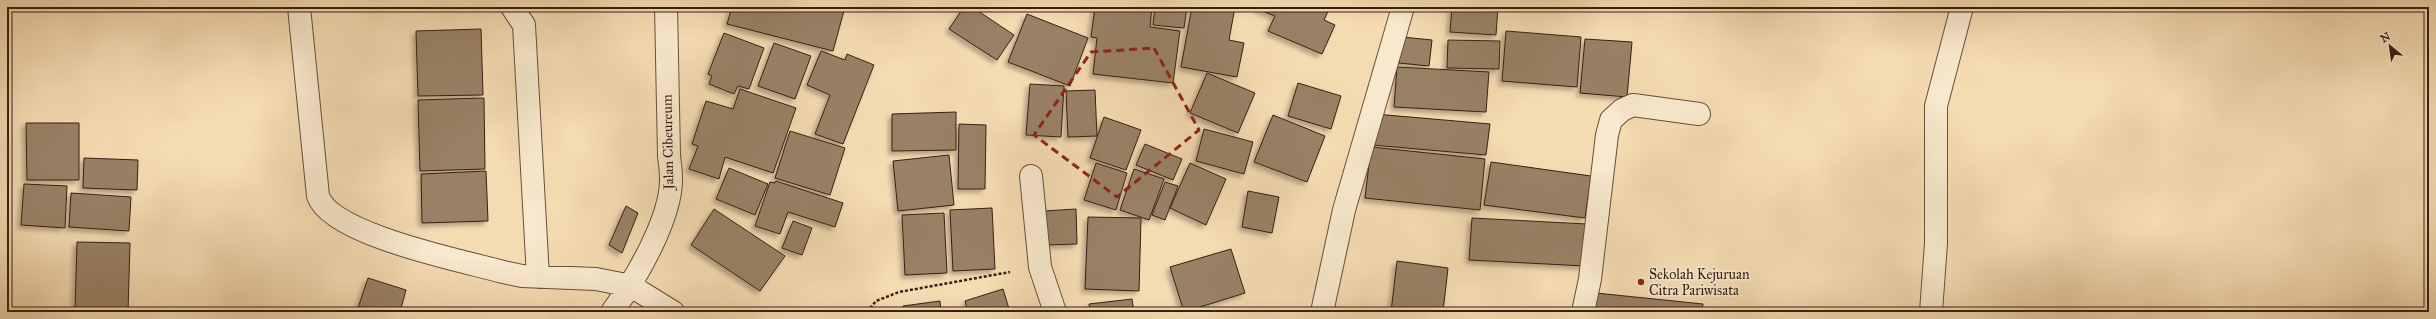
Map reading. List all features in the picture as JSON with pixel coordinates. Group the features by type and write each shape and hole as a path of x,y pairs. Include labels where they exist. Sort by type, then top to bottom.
{"street":[{"path":"299,7 318,196 326,209 336,217 382,239 503,272 538,277 596,279 631,286 673,312"},
{"path":"512,7 524,25 538,277"},
{"name":"Jalan Cibeureum","path":"612,312 631,286 661,223 671,179 669,156 666,7"},
{"path":"1322,312 1344,210 1403,7"},
{"path":"1931,312 1936,243 1936,106 1962,7"},
{"path":"1583,312 1590,279 1607,135 1611,120 1622,110 1633,105 1699,114"},
{"path":"1031,176 1040,267 1055,312"}],"path":[{"path":"867,312 876,302 898,292 1040,267"}],"highlighted area":[{"path":"1154,48 1199,130 1117,197 1034,135 1091,52"}],"building":[{"path":"732,7 845,7 833,51 727,24"},
{"path":"964,7 972,7 1014,35 997,60 949,29"},
{"path":"1095,7 1152,7 1150,27 1180,31 1173,83 1093,74 1097,38 1091,37"},
{"path":"1155,7 1187,7 1184,28 1153,25"},
{"path":"1192,7 1235,7 1229,40 1244,43 1237,77 1181,67"},
{"path":"1258,7 1330,7 1324,20 1335,25 1322,54 1268,31 1275,16 1257,9"},
{"path":"1452,7 1498,7 1496,35 1450,32"},
{"path":"1027,14 1088,38 1070,86 1008,62"},
{"path":"481,29 483,95 418,96 416,31"},
{"path":"1506,31 1581,37 1577,87 1502,81"},
{"path":"724,33 764,48 749,89 738,86 734,94 709,84 712,76 708,74"},
{"path":"1402,37 1432,40 1429,66 1399,63"},
{"path":"1585,39 1632,42 1627,97 1580,93"},
{"path":"1448,40 1500,41 1499,69 1447,68"},
{"path":"774,43 811,56 795,99 758,86"},
{"path":"821,51 845,60 847,54 874,65 843,144 815,134 830,95 807,85"},
{"path":"1397,67 1489,72 1486,112 1394,107"},
{"path":"1207,73 1255,93 1238,133 1190,113"},
{"path":"1298,83 1341,96 1331,129 1288,116"},
{"path":"1030,84 1064,86 1061,137 1026,135"},
{"path":"740,89 796,108 773,173 725,157 719,179 689,169 698,146 692,144 706,101 733,109"},
{"path":"1095,90 1097,136 1068,137 1066,91"},
{"path":"484,98 485,169 420,171 418,100"},
{"path":"956,112 956,150 892,151 892,114"},
{"path":"1375,114 1490,124 1486,155 1372,145"},
{"path":"1273,115 1325,136 1307,182 1254,162"},
{"path":"1104,117 1141,130 1126,170 1090,158"},
{"path":"26,123 79,123 79,180 27,180"},
{"path":"959,124 986,125 985,189 958,189"},
{"path":"1204,129 1253,142 1244,174 1196,161"},
{"path":"790,131 845,148 830,195 775,178"},
{"path":"1145,144 1182,159 1173,180 1136,165"},
{"path":"1371,147 1485,159 1480,210 1365,198"},
{"path":"949,155 954,205 898,211 893,161"},
{"path":"84,158 138,160 137,190 83,188"},
{"path":"1491,162 1591,176 1585,218 1484,205"},
{"path":"1096,163 1127,173 1116,210 1084,200"},
{"path":"1190,163 1226,179 1206,225 1170,208"},
{"path":"729,168 768,184 755,215 716,199"},
{"path":"1134,169 1164,179 1149,220 1120,210"},
{"path":"486,171 488,221 422,223 421,174"},
{"path":"776,181 843,203 835,227 788,212 780,234 755,226 770,182 775,183"},
{"path":"1165,182 1178,186 1165,220 1152,215"},
{"path":"24,184 67,186 65,228 21,225"},
{"path":"1248,191 1279,197 1272,233 1242,227"},
{"path":"71,193 131,197 129,231 69,227"},
{"path":"626,206 638,213 622,253 609,245"},
{"path":"992,208 995,269 953,271 950,210"},
{"path":"714,209 785,256 760,291 691,245"},
{"path":"1076,209 1077,244 1045,245 1044,211"},
{"path":"944,213 947,273 905,275 902,215"},
{"path":"1088,217 1141,218 1139,291 1085,289"},
{"path":"1472,218 1587,224 1585,266 1469,260"},
{"path":"793,221 812,228 802,255 782,248"},
{"path":"77,242 130,243 128,312 75,312"},
{"path":"1231,249 1245,293 1184,312 1170,267"},
{"path":"1397,261 1448,268 1443,312 1391,312"},
{"path":"368,278 406,290 400,312 371,312 358,308"},
{"path":"1003,289 1010,312 968,312 965,301"},
{"path":"1596,293 1703,304 1702,312 1593,312"},
{"path":"1132,299 1134,312 1090,312 1089,304"},
{"path":"940,301 941,312 904,312 903,306"},
{"path":"884,309 902,309 902,312 882,312"}],"place":[{"name":"Sekolah Kejuruan Citra Pariwisata","path":"1641,282"}]}
